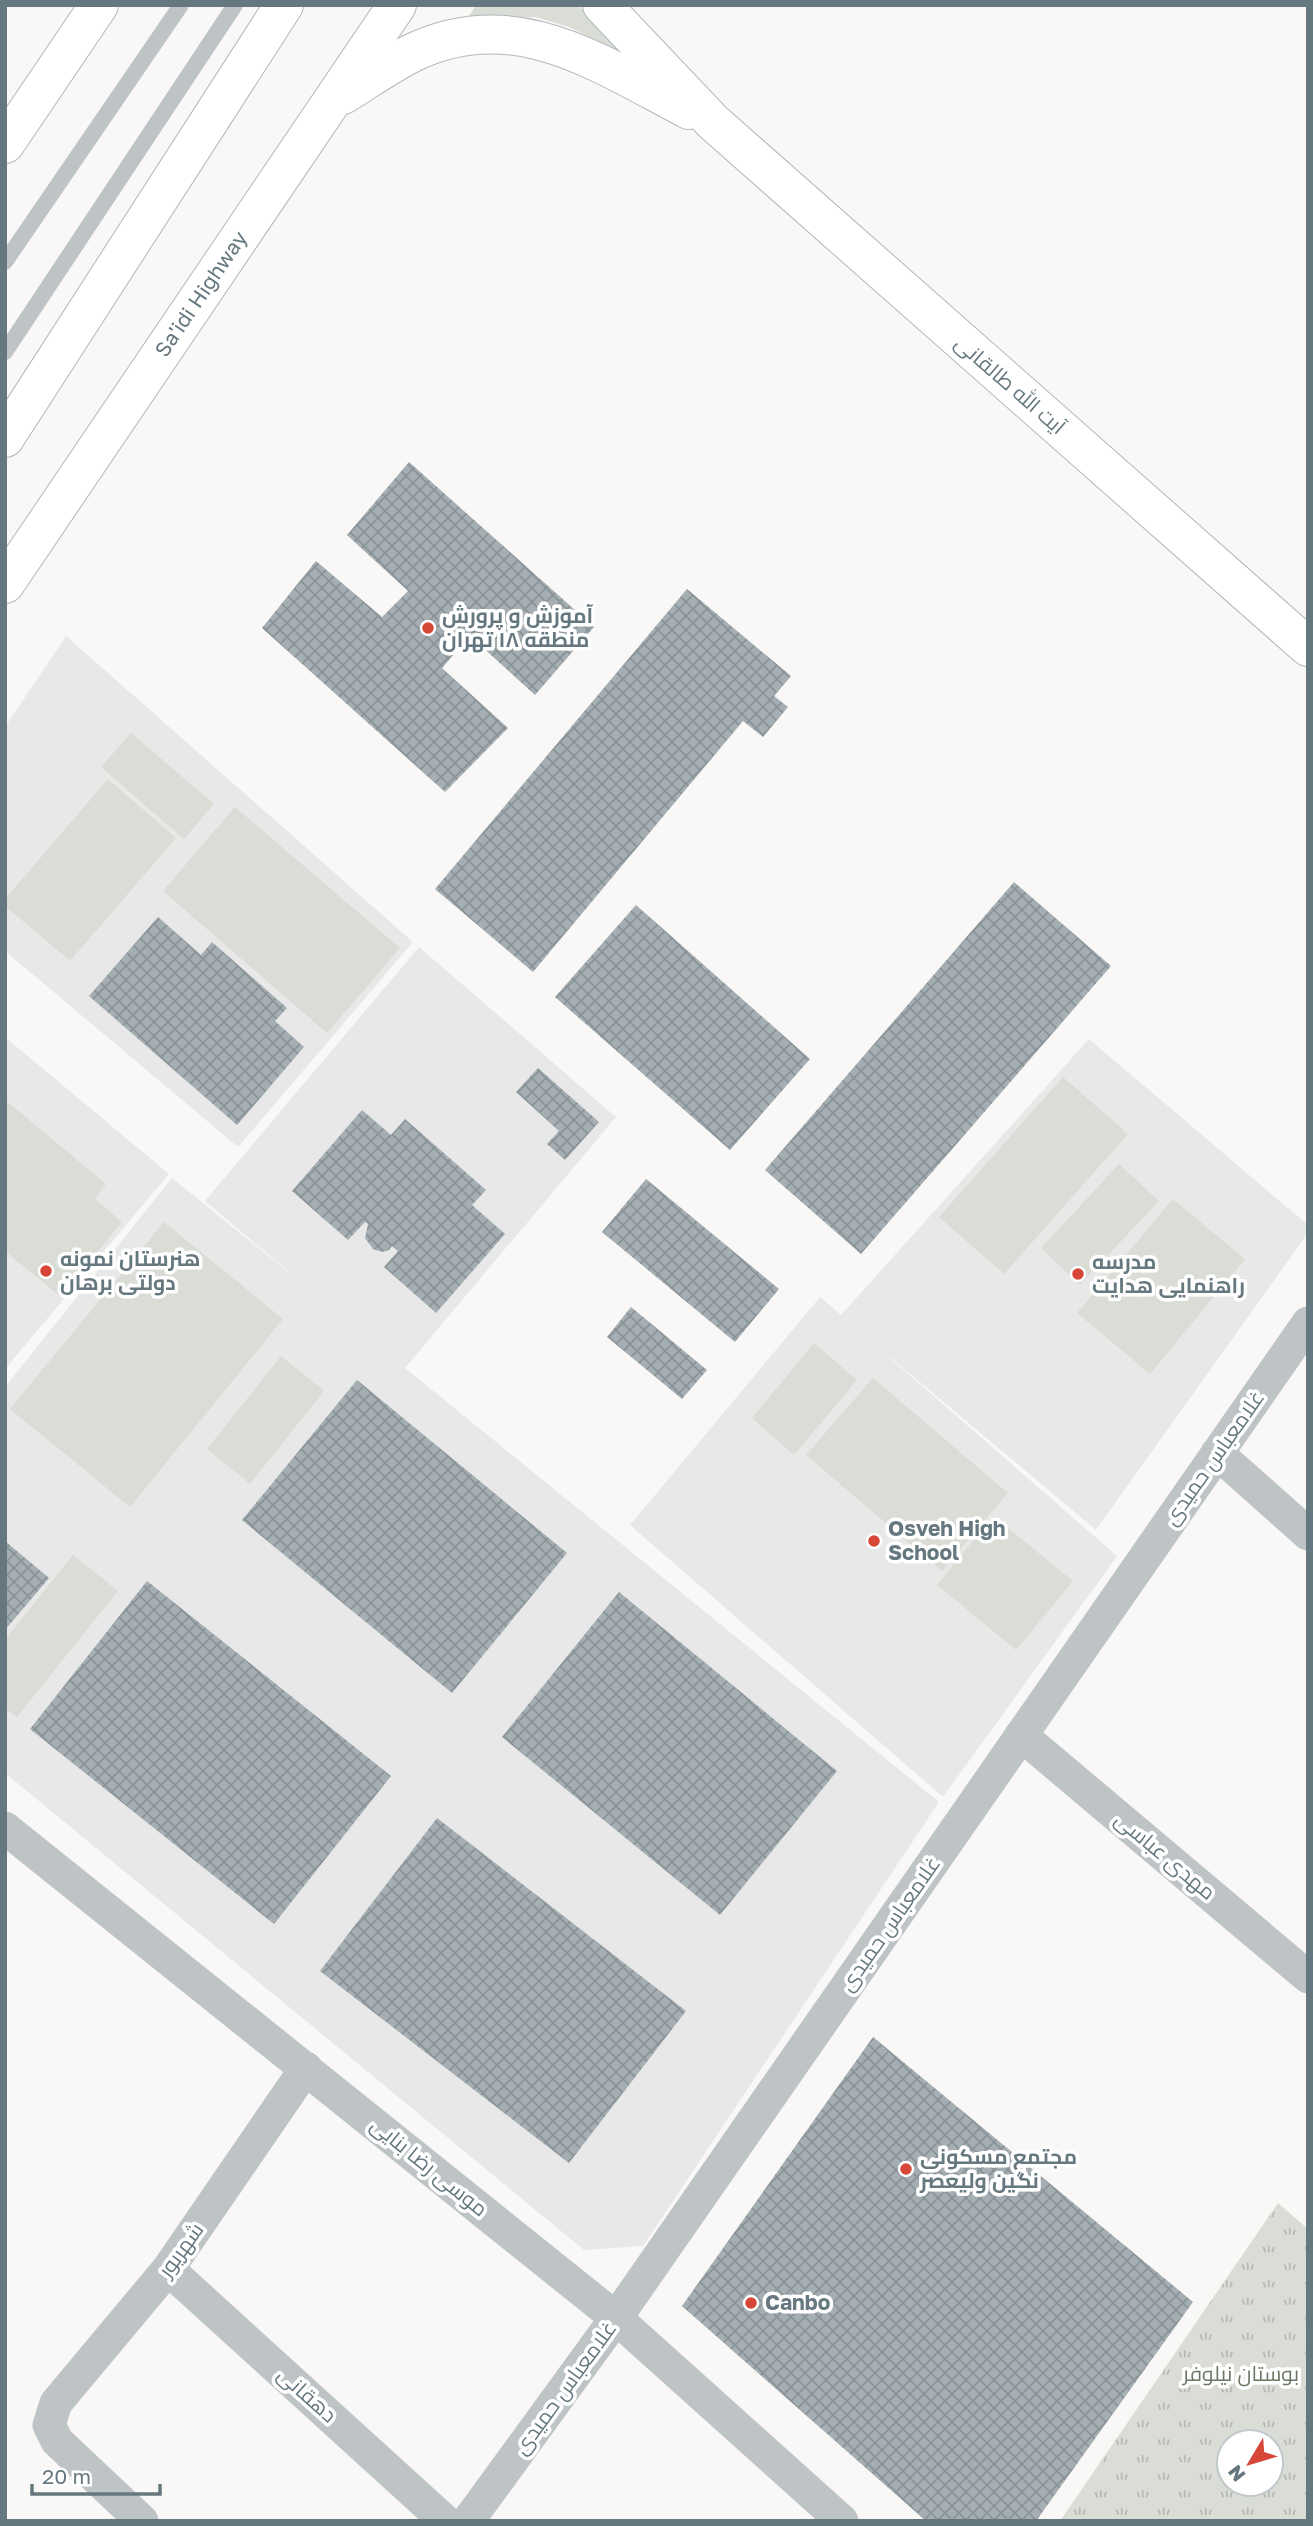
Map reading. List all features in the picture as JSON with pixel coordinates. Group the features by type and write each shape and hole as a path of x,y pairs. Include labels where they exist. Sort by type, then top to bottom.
{"main road":[{"path":"5,144 99,5"},
{"path":"5,438 284,5"},
{"name":"Sa'idi Highway","path":"5,584 397,5"},
{"name":"آیت الله طالقانی","path":"602,5 713,122 1308,647"},
{"name":"آیت الله طالقانی","path":"332,102 413,53 453,39 499,33 556,45 601,62 713,122"}],"street":[{"name":"غلامعباس حمیدی","path":"468,2521 616,2318 1308,1323"},
{"path":"1217,1453 1308,1534"},
{"name":"مهدی عباسی","path":"1021,1735 1308,1977"},
{"name":"موسی رضا بنایی","path":"5,1828 616,2318 842,2521"},
{"name":"شهریور","path":"142,2521 57,2441 49,2426 56,2403 169,2269 306,2068"},
{"name":"دهقانی","path":"169,2269 445,2521"}],"lane":[{"path":"5,262 181,5"},
{"path":"5,352 235,5"}],"shaded area":[{"path":"66,636 413,942 238,1147 5,951 5,727"},
{"path":"419,947 616,1117 405,1368 939,1802 643,2246 584,2250 5,1773 5,1387 172,1178 303,1284 205,1201"},
{"name":"هنرستان نمونه دولتی برهان","path":"5,1037 169,1174 5,1369"},
{"path":"1089,1039 1308,1225 1308,1233 1096,1530 866,1337 1117,1556 943,1797 630,1525 820,1297 841,1315"}],"green space":[{"path":"476,5 577,5 649,66 569,27 535,17 467,19"},
{"path":"131,733 214,804 184,839 101,767"},
{"path":"108,779 176,838 70,961 5,906 5,899"},
{"path":"235,807 400,948 327,1033 163,891"},
{"path":"1063,1077 1128,1134 1004,1274 939,1217"},
{"path":"5,1100 106,1184 95,1199 122,1222 61,1297 5,1251"},
{"path":"1119,1164 1159,1201 1080,1285 1041,1248"},
{"path":"1173,1199 1245,1259 1150,1374 1077,1313"},
{"path":"164,1222 283,1319 130,1507 10,1409"},
{"path":"814,1343 857,1380 794,1455 752,1418"},
{"path":"281,1356 324,1391 250,1484 207,1449"},
{"path":"873,1378 1008,1493 942,1571 806,1455"},
{"path":"993,1516 1073,1581 1016,1650 937,1585"},
{"path":"73,1555 118,1591 17,1717 5,1708 5,1640"},
{"name":"بوستان نیلوفر","path":"1278,2203 1308,2229 1308,2521 1060,2521"}],"building":[{"name":"آموزش و پرورش منطقه ۱۸ تهران","path":"409,462 594,627 535,695 470,636 442,668 508,728 445,792 262,628 316,561 382,617 408,591 347,535"},
{"path":"687,589 791,676 774,696 788,707 763,737 743,721 533,972 435,889"},
{"path":"1014,882 1111,966 861,1254 765,1170"},
{"path":"636,905 810,1059 730,1150 555,997"},
{"path":"158,917 201,955 212,942 287,1008 275,1021 304,1047 237,1125 89,996"},
{"path":"538,1068 599,1122 565,1160 547,1144 559,1131 516,1092"},
{"path":"362,1110 391,1135 405,1119 486,1190 472,1205 505,1234 436,1313 384,1267 398,1251 392,1246 382,1252 373,1249 365,1238 368,1224 365,1222 348,1240 292,1191"},
{"path":"646,1179 779,1289 735,1342 602,1232"},
{"path":"631,1307 707,1370 682,1399 607,1337"},
{"path":"357,1380 567,1553 452,1693 242,1520"},
{"path":"5,1541 49,1578 5,1630"},
{"path":"147,1581 391,1776 274,1924 30,1729"},
{"path":"619,1592 837,1771 720,1915 502,1737"},
{"path":"437,1818 686,2011 569,2163 320,1971"},
{"name":"مجتمع مسکونی نگین ولیعصر","path":"873,2037 1193,2302 1036,2521 926,2521 682,2306"}],"place":[{"name":"آموزش و پرورش منطقه ۱۸ تهران","path":"428,628"},
{"name":"هنرستان نمونه دولتی برهان","path":"46,1271"},
{"name":"مدرسه راهنمایی هدایت","path":"1078,1274"},
{"name":"Osveh High School","path":"874,1541"},
{"name":"مجتمع مسکونی نگین ولیعصر","path":"906,2169"},
{"name":"Canbo","path":"751,2303"}]}
